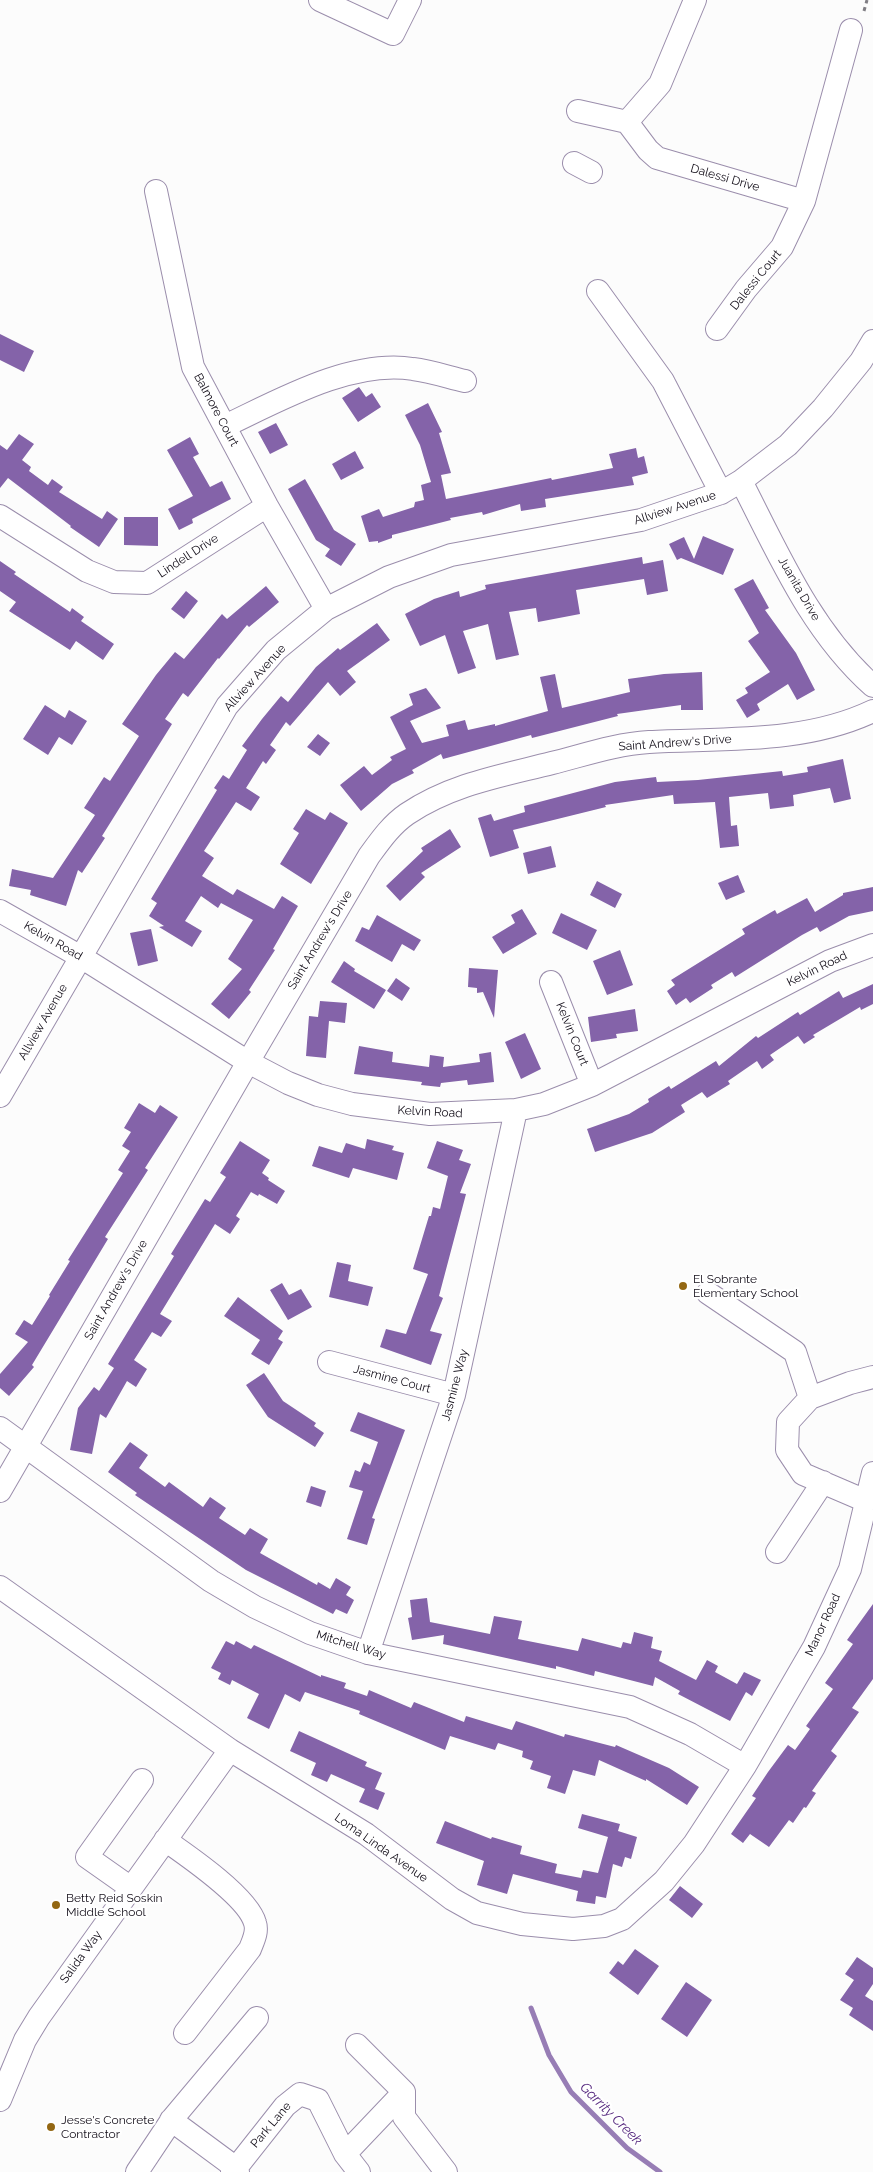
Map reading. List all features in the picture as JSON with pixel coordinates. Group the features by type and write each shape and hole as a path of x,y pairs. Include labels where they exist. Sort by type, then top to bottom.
{"street":[{"path":"320,0 393,34 410,0"},
{"path":"578,111 627,122 664,78 696,0"},
{"path":"804,201 851,30"},
{"name":"Dalessi Drive","path":"627,122 648,150 657,158 804,201"},
{"name":"Balmore Court","path":"156,191 194,367 267,506 326,609"},
{"name":"Dalessi Court","path":"717,329 746,289 782,247 804,201"},
{"path":"598,291 663,381 721,493"},
{"name":"Allview Avenue","path":"0,1096 227,706 276,650 326,609 389,577 451,555 641,520 721,493 741,481 788,445 823,408 861,361 873,341"},
{"path":"225,426 314,384 377,369 411,368 465,381"},
{"name":"Juanita Drive","path":"741,481 792,581 815,620 858,673 873,686"},
{"name":"Lindell Drive","path":"0,516 87,571 114,582 147,583 267,506"},
{"name":"Saint Andrew's Drive","path":"0,1491 369,856 386,833 405,815 458,786 615,747 646,742 790,734 827,728 873,712"},
{"name":"Kelvin Road","path":"0,911 81,958 248,1062 288,1083 318,1095 352,1104 430,1114 516,1110 544,1104 592,1085 830,961 873,945"},
{"name":"Kelvin Court","path":"552,982 592,1085"},
{"name":"Jasmine Way","path":"368,1653 454,1395 516,1110"},
{"path":"708,1293 795,1352 810,1398"},
{"name":"Jasmine Court","path":"329,1362 454,1395"},
{"path":"866,1501 803,1474 788,1450 788,1422 810,1398 850,1383 873,1377"},
{"name":"Mitchell Way","path":"0,1428 218,1585 255,1608 310,1633 368,1653 630,1707 690,1734 745,1766"},
{"name":"Manor Road","path":"745,1766 814,1647 850,1569 873,1473"},
{"path":"777,1552 823,1482"},
{"name":"Loma Linda Avenue","path":"0,1588 230,1750 366,1834 452,1899 477,1913 522,1924 573,1929 604,1926 622,1919 664,1880 694,1844 745,1766"},
{"name":"Salida Way","path":"0,2100 25,2040 39,2017 230,1750"},
{"path":"131,1888 87,1857 142,1780"},
{"path":"165,1840 199,1865 249,1910 256,1925 255,1937 250,1949 185,2032"},
{"path":"137,2172 171,2120 257,2018"},
{"path":"357,2045 404,2092 404,2117 446,2172"},
{"path":"345,2154 404,2092"},
{"name":"Park Lane","path":"235,2171 285,2106 300,2094 318,2100 345,2154 359,2172"},
{"path":"171,2120 235,2171"}],"path":[{"path":"864,11 867,0"}],"building":[{"path":"0,334 34,351 24,372 0,360"},
{"path":"359,387 366,397 372,393 381,407 358,422 342,398"},
{"path":"428,403 442,432 439,433 451,473 441,475 446,499 613,468 609,454 636,448 638,458 644,456 648,473 632,477 634,485 545,499 546,507 521,511 520,504 483,515 482,512 450,518 451,520 392,535 392,538 378,543 378,541 369,542 361,516 379,509 383,517 414,507 415,502 424,500 421,485 431,482 420,445 405,415"},
{"path":"276,423 288,445 270,454 258,432"},
{"path":"19,434 34,444 22,460 31,467 29,471 48,485 52,479 63,487 59,492 102,519 107,511 118,519 99,547 70,527 8,478 0,488 0,445 7,450"},
{"path":"190,437 199,454 193,457 210,487 222,481 231,499 192,519 193,523 179,530 168,509 193,496 167,450"},
{"path":"355,451 364,468 341,480 332,464"},
{"path":"305,479 334,530 356,544 341,566 325,556 330,549 316,540 288,489"},
{"path":"124,517 158,517 158,546 124,545"},
{"path":"703,536 734,549 723,575 681,558 677,560 669,544 684,537 694,559"},
{"path":"642,557 643,564 663,560 668,591 647,595 644,579 576,590 580,614 538,622 536,608 509,612 519,655 496,660 488,624 463,631 476,668 458,674 445,635 420,646 405,614 434,599 459,591 460,597 486,589 485,585"},
{"path":"0,561 16,572 14,574 70,612 72,608 84,617 81,621 114,644 103,660 76,641 70,650 9,611 16,602 0,591"},
{"path":"753,579 769,608 765,610 796,653 815,690 797,700 788,684 757,704 760,710 747,718 736,700 748,693 745,688 770,672 748,641 759,633 734,589"},
{"path":"266,586 279,602 249,627 247,625 218,658 188,697 183,693 165,719 172,724 102,836 105,838 82,873 78,870 66,906 30,895 31,890 9,886 12,869 53,878 95,815 84,808 104,777 110,781 139,736 122,724 156,675 175,652 184,659 222,614 227,619"},
{"path":"186,591 198,601 184,619 171,609"},
{"path":"377,623 390,640 347,671 356,682 340,696 328,682 290,726 286,722 270,745 276,750 266,764 263,761 246,788 260,797 251,811 236,802 204,851 214,858 202,876 233,895 237,889 274,909 282,896 298,906 273,949 275,950 249,990 251,992 229,1019 211,1004 242,969 228,959 253,920 221,903 218,908 201,896 185,921 202,931 192,947 159,927 164,926 149,916 157,903 151,899 217,790 214,788 223,775 229,779 247,750 242,746 262,719 281,696 288,702 316,667 338,648 340,650"},
{"path":"702,672 703,710 681,710 681,705 617,714 618,716 532,738 531,735 443,759 441,754 412,770 414,773 392,784 361,811 340,785 364,766 372,775 392,760 390,757 406,749 390,717 413,705 409,694 426,688 441,708 410,721 422,743 449,736 446,725 465,720 468,730 495,724 495,726 548,711 540,677 555,674 562,708 630,692 628,679 664,674"},
{"path":"45,705 65,718 69,710 87,721 72,745 59,737 48,755 23,739"},
{"path":"318,734 330,743 320,756 307,747"},
{"path":"843,759 851,799 834,803 830,788 793,795 794,806 770,809 768,793 729,797 731,826 737,825 739,846 720,848 715,802 674,804 673,795 605,805 606,807 513,830 519,848 490,857 478,818 491,814 494,821 525,812 524,806 615,782 656,777 657,782 698,780 782,771 783,776 808,772 807,767"},
{"path":"306,809 325,820 330,812 348,823 311,884 280,864 299,833 293,829"},
{"path":"450,829 461,847 421,873 425,877 400,901 386,886 423,851 421,848"},
{"path":"551,846 556,867 528,874 523,853"},
{"path":"738,875 745,892 726,900 718,883"},
{"path":"597,881 622,894 615,908 590,895"},
{"path":"873,887 873,911 849,916 820,932 817,927 735,977 732,972 711,985 713,988 690,1003 686,998 676,1005 667,991 675,985 671,980 745,934 742,929 775,910 777,914 807,898 815,912 843,895 843,893"},
{"path":"522,909 537,934 503,954 492,937 515,923 511,915"},
{"path":"561,913 597,930 587,950 552,933"},
{"path":"377,915 421,940 414,951 402,944 392,962 355,941 362,927 369,930"},
{"path":"151,929 158,961 138,966 130,933"},
{"path":"620,950 633,985 607,995 593,961"},
{"path":"344,961 355,969 354,971 386,990 374,1009 331,982"},
{"path":"469,968 498,970 494,1018 483,992 477,993 477,988 468,987"},
{"path":"396,978 410,988 402,1001 387,991"},
{"path":"873,984 873,1004 861,1010 860,1007 813,1035 815,1037 804,1044 798,1036 770,1055 774,1060 762,1069 757,1061 728,1081 730,1084 707,1098 702,1092 681,1105 685,1112 652,1133 595,1152 587,1129 629,1114 649,1102 648,1099 669,1086 671,1089 716,1061 719,1066 756,1036 758,1038 798,1012 800,1015 839,991 843,998"},
{"path":"320,1001 347,1003 345,1023 329,1021 326,1058 306,1056 309,1016 318,1017"},
{"path":"635,1009 638,1031 616,1034 617,1038 591,1042 588,1017"},
{"path":"525,1033 541,1069 521,1079 505,1042"},
{"path":"359,1046 393,1052 392,1062 429,1067 430,1055 444,1057 443,1067 480,1062 479,1054 491,1052 494,1082 468,1085 467,1080 441,1083 440,1087 421,1085 422,1082 354,1074"},
{"path":"139,1103 155,1113 160,1105 178,1117 145,1168 148,1170 105,1237 108,1239 32,1365 34,1367 9,1396 0,1388 0,1374 28,1342 15,1334 24,1320 32,1325 70,1261 68,1260 123,1173 118,1170 130,1151 122,1146 131,1132 124,1128"},
{"path":"367,1139 394,1146 392,1150 404,1153 397,1180 353,1168 349,1178 312,1166 319,1146 342,1153 346,1143 365,1149"},
{"path":"240,1141 270,1160 262,1173 269,1178 268,1180 285,1191 277,1204 259,1194 258,1196 251,1192 236,1216 240,1219 230,1234 215,1224 160,1314 172,1321 161,1337 152,1332 134,1360 147,1369 136,1387 127,1381 106,1418 100,1414 92,1454 70,1450 78,1408 94,1387 99,1391 114,1368 108,1364 174,1256 171,1254 205,1199 210,1202 226,1177 220,1173"},
{"path":"437,1141 463,1150 459,1160 471,1164 460,1193 466,1194 439,1296 443,1298 430,1331 442,1334 431,1365 380,1347 386,1329 406,1334 428,1274 413,1269 433,1207 440,1209 448,1176 427,1168"},
{"path":"337,1262 351,1265 348,1281 373,1287 368,1306 329,1297"},
{"path":"282,1283 289,1295 301,1289 312,1307 288,1320 270,1290"},
{"path":"238,1297 283,1331 278,1339 283,1342 269,1365 251,1354 260,1340 224,1316"},
{"path":"264,1373 283,1401 316,1423 314,1426 324,1433 315,1447 268,1417 246,1385"},
{"path":"358,1412 405,1430 372,1518 375,1519 367,1545 347,1539 363,1491 349,1487 355,1470 360,1472 364,1462 370,1465 378,1442 350,1431"},
{"path":"130,1442 148,1455 139,1468 165,1487 169,1482 203,1507 210,1497 226,1508 219,1518 245,1535 250,1528 268,1539 260,1553 317,1585 318,1582 330,1589 336,1578 351,1587 346,1595 354,1600 347,1614 336,1609 333,1614 246,1570 135,1495 137,1493 108,1472"},
{"path":"311,1486 326,1491 321,1507 306,1502"},
{"path":"427,1598 430,1622 490,1634 494,1616 522,1621 518,1639 578,1651 582,1638 621,1648 623,1642 631,1644 634,1632 653,1637 651,1648 662,1651 659,1661 696,1680 707,1660 718,1666 715,1672 737,1684 744,1672 761,1680 752,1696 746,1692 730,1721 678,1694 680,1691 655,1677 653,1686 595,1671 594,1676 556,1666 556,1669 443,1644 444,1635 412,1640 408,1618 412,1617 410,1600"},
{"path":"873,1604 873,1679 852,1708 859,1712 831,1751 837,1756 812,1791 816,1793 806,1808 804,1807 793,1823 789,1820 769,1847 750,1834 743,1843 731,1834 756,1798 752,1796 788,1745 795,1750 810,1729 806,1726 833,1689 825,1683 853,1644 847,1640"},
{"path":"226,1641 234,1645 236,1641 251,1649 254,1645 321,1677 321,1675 346,1683 344,1688 367,1696 369,1690 411,1708 414,1702 464,1722 466,1716 512,1730 516,1721 564,1737 565,1734 615,1747 616,1745 669,1768 699,1787 687,1805 646,1779 646,1781 599,1760 595,1776 573,1770 565,1794 547,1788 551,1776 530,1769 533,1761 522,1757 523,1751 498,1743 495,1750 450,1736 445,1750 359,1714 360,1711 305,1692 300,1702 285,1694 269,1729 247,1718 259,1694 232,1680 230,1685 218,1679 221,1673 211,1668"},
{"path":"299,1731 367,1762 365,1766 382,1773 375,1789 385,1793 378,1810 359,1802 365,1789 331,1774 327,1782 311,1775 316,1763 290,1751"},
{"path":"582,1814 620,1824 618,1831 637,1837 631,1859 625,1857 622,1867 613,1864 606,1898 596,1896 595,1904 576,1901 578,1891 513,1874 507,1894 477,1885 484,1861 436,1843 445,1821 491,1839 492,1837 522,1846 520,1854 557,1864 555,1873 581,1878 583,1870 598,1873 608,1837 578,1828"},
{"path":"680,1886 703,1904 692,1918 669,1900"},
{"path":"635,1949 659,1966 638,1995 609,1973 618,1961 623,1965"},
{"path":"857,1957 873,1968 873,1984 865,1996 873,2001 873,2031 849,2015 853,2008 840,2000 854,1980 845,1974"},
{"path":"686,1982 712,2000 687,2037 661,2019"}],"waterway":[{"name":"Garrity Creek","path":"531,2008 549,2055 571,2092 627,2148 660,2172"}],"place":[{"name":"El Sobrante Elementary School","path":"683,1286"},
{"name":"Betty Reid Soskin Middle School","path":"56,1905"},
{"name":"Jesse's Concrete Contractor","path":"51,2127"}]}
